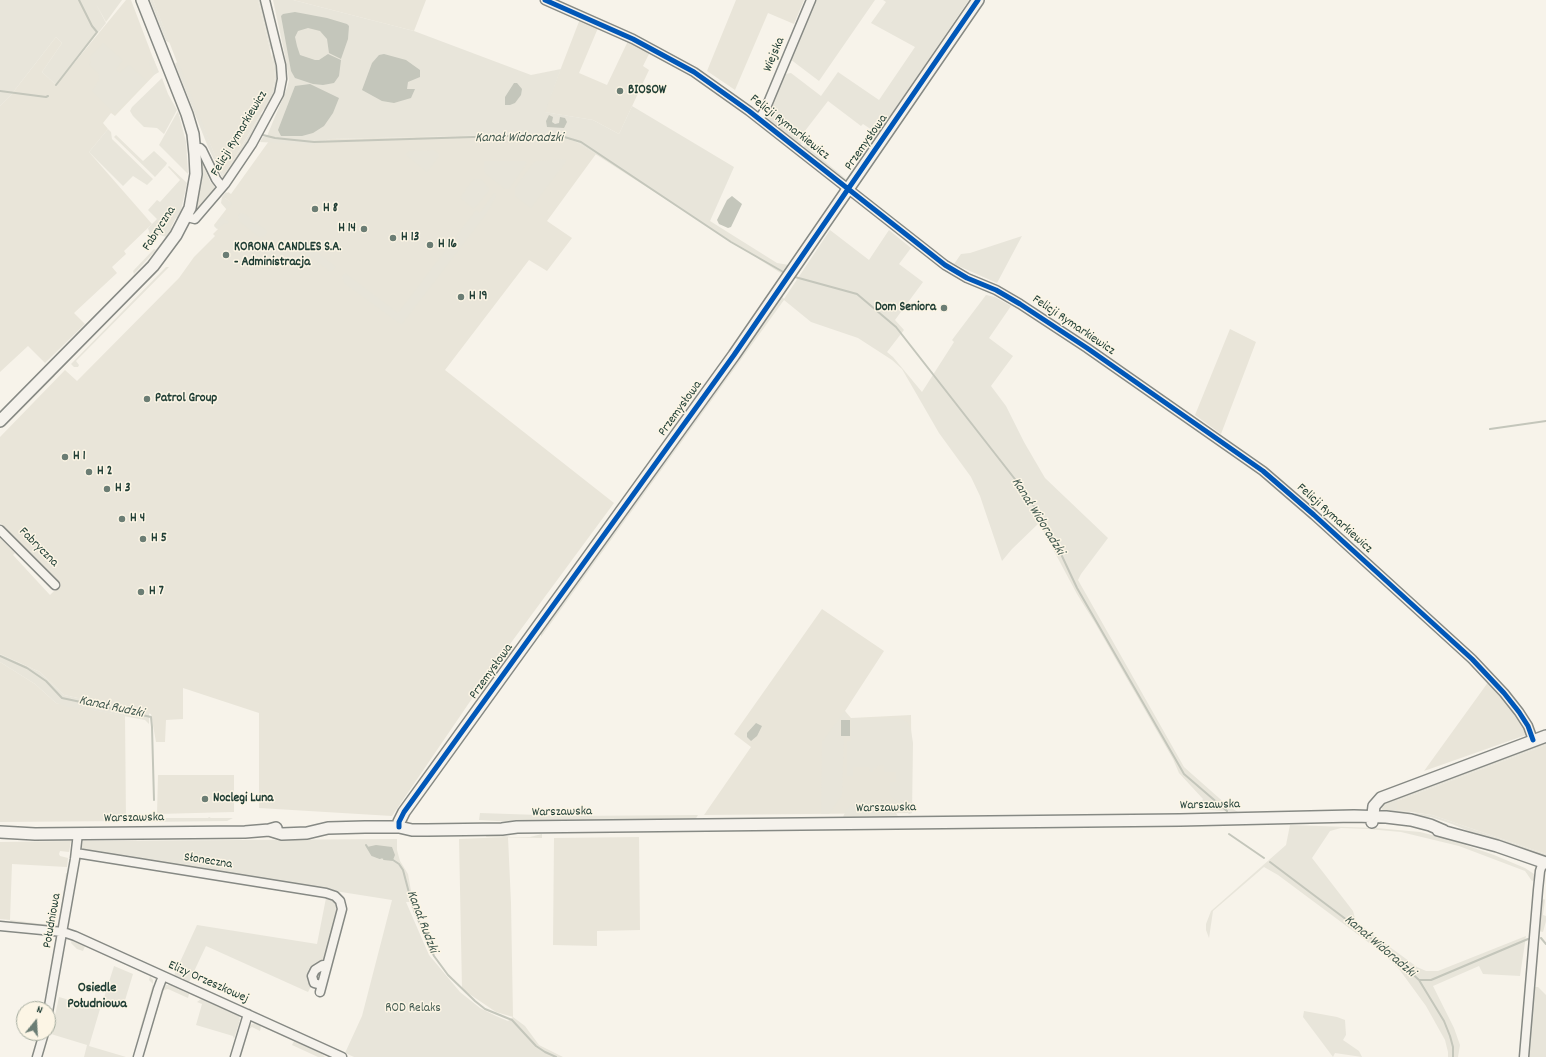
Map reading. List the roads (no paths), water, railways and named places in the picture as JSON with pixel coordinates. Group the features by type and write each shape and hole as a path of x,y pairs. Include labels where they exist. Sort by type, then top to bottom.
{"street":[{"name":"Fabryczna","path":"0,421 148,271 176,235 186,217 192,201 196,166 193,134 187,114 142,0"},
{"name":"Felicji Rymarkiewicz","path":"186,217 195,219 222,187 241,162 276,102 281,87 281,65 264,0"},
{"name":"Felicji Rymarkiewicz","path":"545,0 633,38 662,53 725,92 945,265 967,278 996,290 1020,304 1211,434 1283,488 1437,626 1488,676 1523,718 1533,740"},
{"name":"Wiejska","path":"759,119 765,110 811,0"},
{"name":"Przemysłowa","path":"399,827 399,822 404,812 734,355 978,0"},
{"name":"Felicji Rymarkiewicz","path":"195,149 200,148 202,150 216,179 222,187"},
{"name":"Fabryczna","path":"0,530 55,586"},
{"path":"1372,820 1376,804 1381,798 1546,736"},
{"name":"Warszawska","path":"0,832 78,833 269,830 281,827 313,826 328,828 399,827 412,830 426,830 502,829 517,827 1255,819 1289,823 1372,820 1444,831 1478,842 1497,846 1544,866"},
{"name":"Południowa","path":"50,1001 63,932 78,833"},
{"name":"Słoneczna","path":"76,853 326,893 335,896 342,904 342,910 327,965"},
{"path":"1524,1057 1538,890 1544,866"},
{"name":"Elizy Orzeszkowej","path":"0,926 63,932 75,936 248,1014 332,1055 342,1057"},
{"path":"323,965 327,965 320,988 314,983 312,976 315,970 323,965"},
{"path":"138,1057 163,976"},
{"path":"235,1057 248,1014"},
{"path":"37,1057 42,1041"}],"waterway":[{"path":"56,85 97,32 92,26 79,0"},
{"path":"0,91 46,97 48,96"},
{"name":"Kanał Widoradzki","path":"263,135 275,138 314,142 537,135 561,136 581,142 731,242 785,273"},
{"name":"Kanał Widoradzki","path":"795,277 857,294 896,327 1025,492 1053,537 1077,588 1184,774 1227,811"},
{"path":"1490,429 1546,421"},
{"name":"Kanał Rudzki","path":"0,656 27,668 46,681 62,698 151,717 154,800"},
{"name":"Kanał Widoradzki","path":"1229,834 1264,858"},
{"name":"Kanał Rudzki","path":"366,845 372,855 380,858"},
{"name":"Kanał Rudzki","path":"384,859 393,860 399,864 403,870 413,908 434,956 448,975 485,1009 512,1020 536,1046 556,1057"},
{"name":"Kanał Widoradzki","path":"1270,862 1388,951 1419,980 1444,1021 1453,1047 1453,1057"},
{"path":"1541,938 1546,944"},
{"path":"1419,980 1431,980 1528,939"}],"place":[{"name":"BIOSOW","path":"620,91"},
{"name":"H 8","path":"315,209"},
{"name":"H 14","path":"364,229"},
{"name":"H 13","path":"393,238"},
{"name":"H 16","path":"430,245"},
{"name":"KORONA CANDLES S.A. - Administracja","path":"226,255"},
{"name":"H 19","path":"461,297"},
{"name":"Dom Seniora","path":"944,308"},
{"name":"Patrol Group","path":"147,399"},
{"name":"H 1","path":"65,457"},
{"name":"H 2","path":"89,472"},
{"name":"H 3","path":"107,489"},
{"name":"H 4","path":"122,519"},
{"name":"H 5","path":"143,539"},
{"name":"H 7","path":"141,592"},
{"name":"Noclegi Luna","path":"205,799"}],"district":[{"name":"Osiedle Południowa","path":"97,998"}],"park label":[{"name":"ROD Relaks","path":"413,1009"}]}
